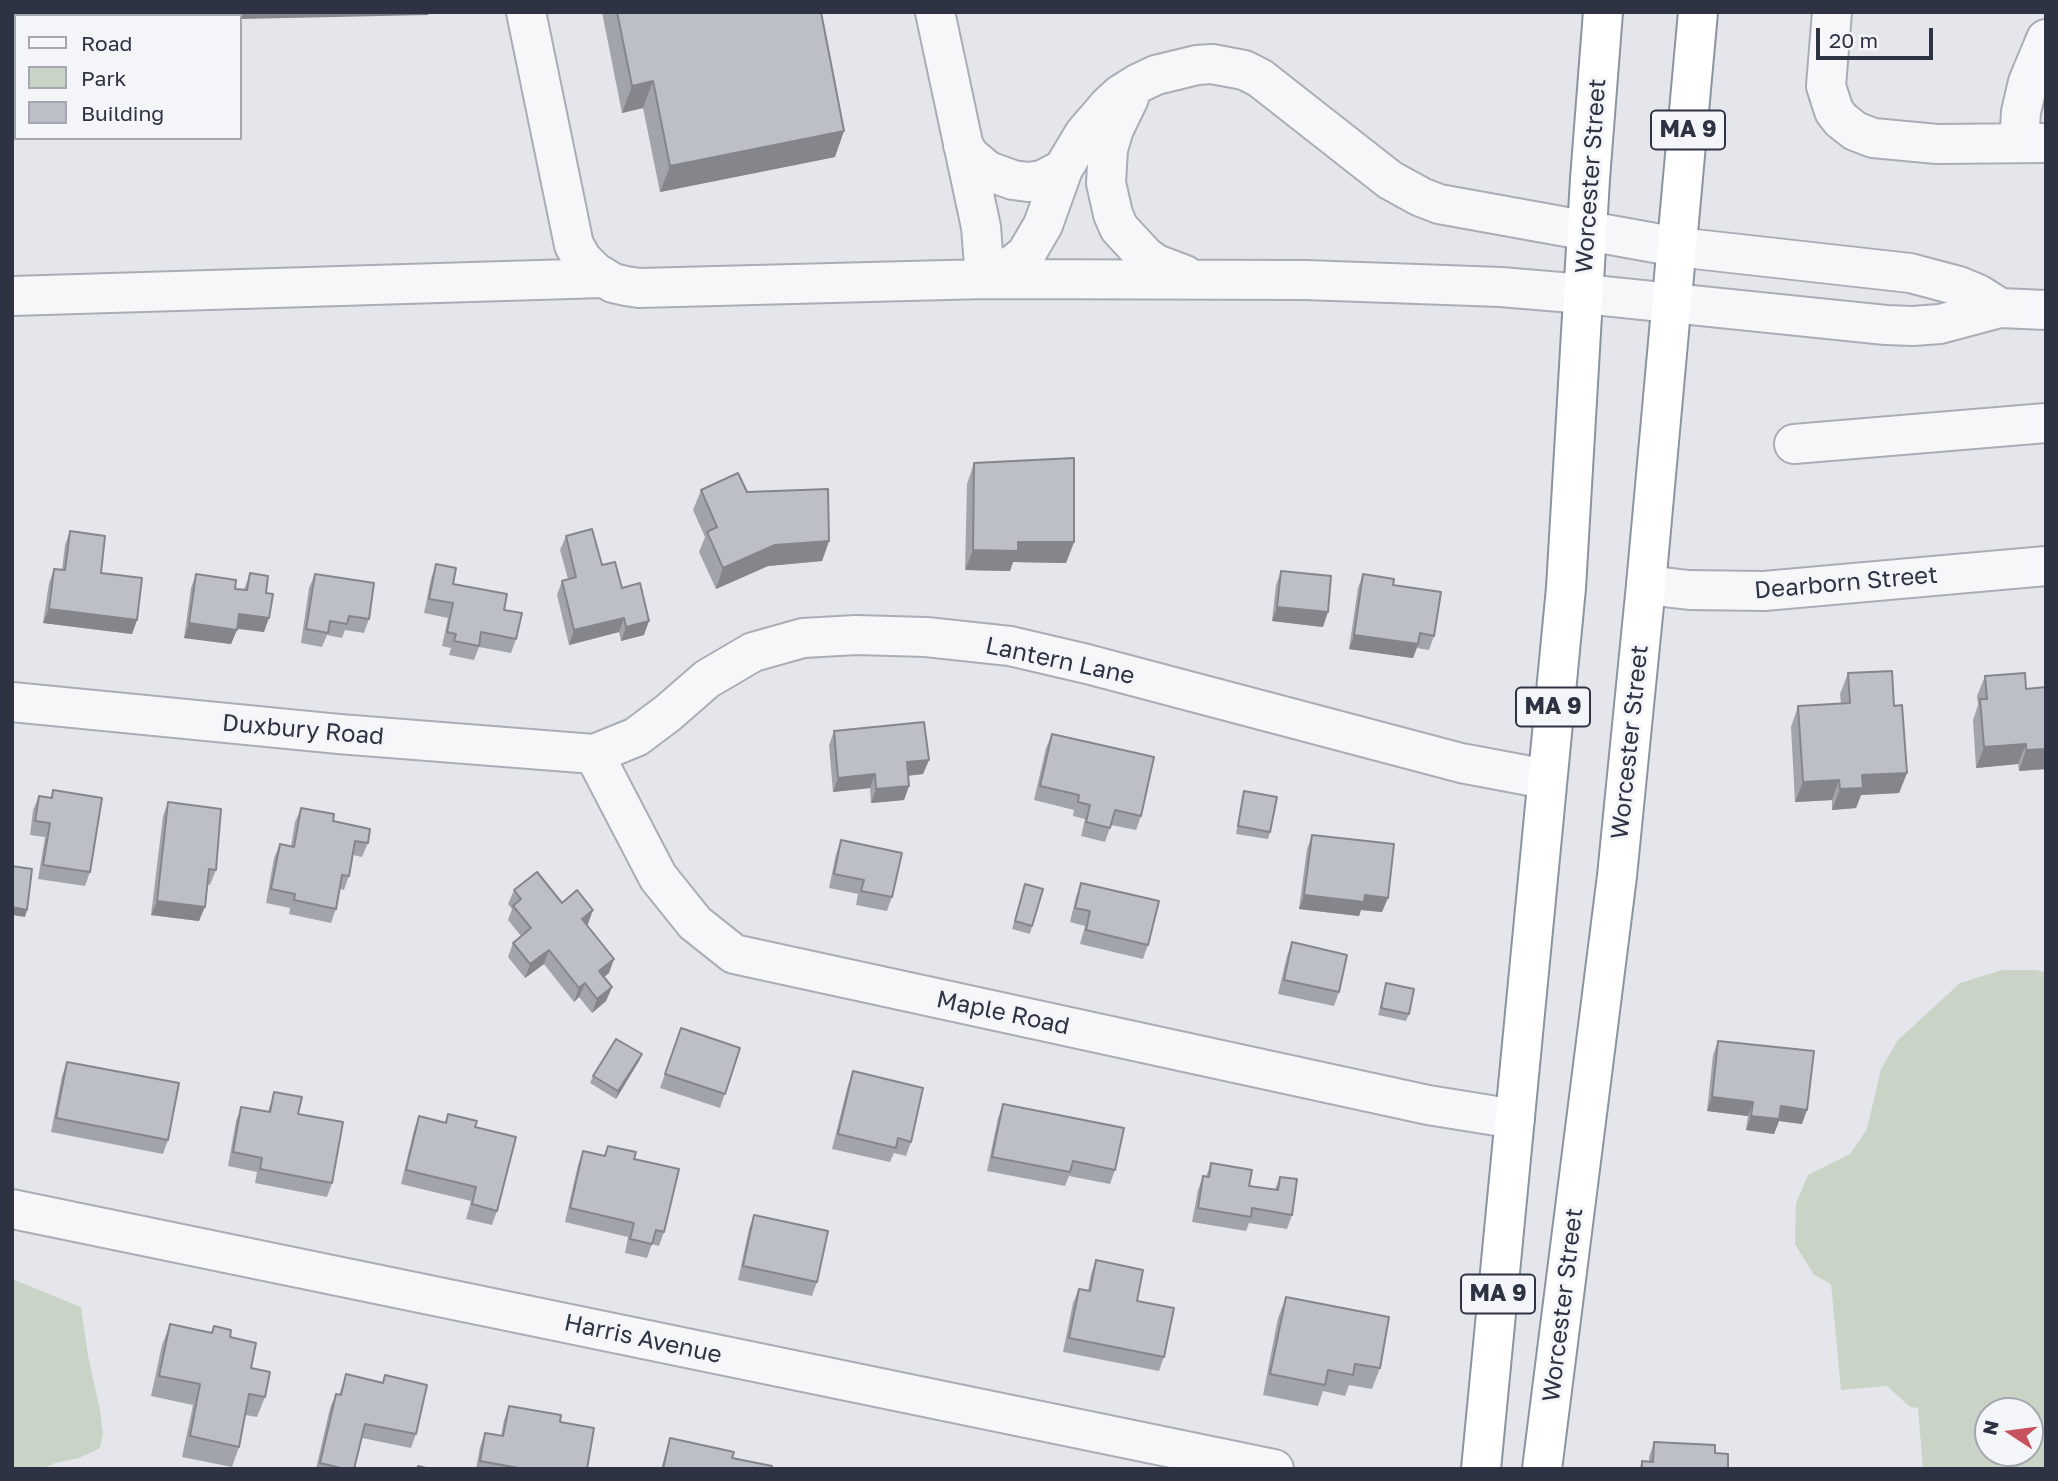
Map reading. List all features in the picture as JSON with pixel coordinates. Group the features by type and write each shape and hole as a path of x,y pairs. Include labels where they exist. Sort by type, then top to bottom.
{"highway":[{"name":"Worcester Street","path":"1481,1469 1567,576 1603,12"},
{"name":"Worcester Street","path":"1542,1469 1607,964 1646,585 1698,12"}],"street":[{"path":"526,12 570,234 582,259 603,278 613,283 639,288 985,279 1205,279 1501,287 1913,326 1940,324 2000,308 2046,310"},
{"path":"935,12 981,227 985,279"},
{"path":"1832,12 1826,86 1830,104 1848,127 1873,138 1924,143 2032,143 2021,112 2028,82 2046,39"},
{"path":"985,279 1014,264 1026,254 1043,225 1063,169 1084,134 1121,94 1156,75 1212,64 1244,70 1273,86 1390,180 1440,204 1677,247 1910,273 1959,286 1979,294 2000,308"},
{"path":"1137,84 1114,129 1108,149 1106,183 1113,214 1127,238 1156,264 1171,271 1205,279"},
{"path":"963,145 988,171 1013,180 1042,180 1063,169"},
{"path":"12,296 603,278"},
{"path":"1794,444 2046,423"},
{"name":"Dearborn Street","path":"1646,585 1689,590 1764,591 2046,566"},
{"name":"Lantern Lane","path":"594,754 636,737 707,679 753,652 803,638 902,636 1010,646 1461,763 1546,779"},
{"name":"Duxbury Road","path":"12,702 339,734 594,754"},
{"name":"Maple Road","path":"594,754 658,877 695,923 734,954 1428,1105 1516,1119"},
{"name":"Harris Avenue","path":"12,1209 1274,1469"}],"green space":[{"path":"2002,970 2046,972 2046,1469 1923,1469 1918,1408 1910,1407 1887,1386 1841,1390 1831,1284 1814,1275 1795,1244 1796,1203 1808,1175 1850,1154 1867,1129 1881,1069 1898,1040 1960,983"},
{"path":"12,1279 81,1307 100,1410 103,1435 100,1448 79,1458 42,1469 12,1469"}],"building":[{"path":"617,12 821,12 844,131 670,166 653,81 632,86"},
{"path":"1074,458 1074,542 1018,542 1018,551 973,550 974,463"},
{"path":"738,473 747,492 828,489 829,541 775,545 723,568 707,532 717,527 701,490"},
{"path":"592,529 602,565 615,562 622,588 640,583 649,621 626,627 624,618 574,630 562,581 576,577 566,536"},
{"path":"70,531 105,536 101,573 142,578 137,620 49,609 54,569 65,570"},
{"path":"436,564 456,568 453,584 507,594 504,610 522,613 516,639 481,632 479,646 454,641 456,634 447,632 453,603 429,599"},
{"path":"1281,571 1331,576 1328,612 1277,607"},
{"path":"250,573 268,576 266,593 273,594 269,618 239,614 237,630 189,623 196,574 236,580 235,589 247,590"},
{"path":"315,574 374,583 369,619 349,616 347,624 330,621 328,633 306,629"},
{"path":"1363,574 1394,579 1393,585 1441,592 1434,636 1420,633 1418,644 1354,635"},
{"path":"1892,671 1894,706 1902,705 1907,773 1862,775 1863,788 1840,789 1839,780 1803,782 1798,706 1850,703 1848,673"},
{"path":"2025,673 2026,689 2046,687 2046,749 2026,750 2026,744 1984,747 1980,699 1987,699 1985,676"},
{"path":"924,722 929,760 907,762 909,786 876,789 875,774 838,778 834,731"},
{"path":"1052,734 1154,757 1141,816 1115,810 1110,828 1086,822 1090,805 1078,802 1079,795 1040,786"},
{"path":"53,790 102,798 90,872 43,865 50,823 35,821 39,796 52,798"},
{"path":"1244,791 1277,797 1270,832 1238,826"},
{"path":"168,802 221,809 216,870 209,869 205,907 157,901"},
{"path":"301,808 334,814 333,821 370,829 368,843 355,841 349,876 342,875 336,909 294,900 295,894 271,889 280,844 294,847"},
{"path":"1312,835 1394,844 1388,898 1365,895 1364,902 1304,895"},
{"path":"841,840 902,853 892,897 861,891 864,880 834,874"},
{"path":"12,866 32,869 27,910 12,907"},
{"path":"537,872 562,903 577,890 593,910 582,919 614,959 599,971 612,987 597,999 585,983 579,988 549,950 530,964 513,943 531,928 513,906 521,899 514,890"},
{"path":"1081,883 1159,901 1148,945 1086,930 1090,911 1075,908"},
{"path":"1025,884 1043,889 1032,926 1015,921"},
{"path":"1292,942 1347,955 1339,992 1284,980"},
{"path":"1386,983 1414,989 1409,1014 1381,1008"},
{"path":"681,1028 740,1048 725,1094 665,1074"},
{"path":"616,1039 642,1054 618,1091 593,1076"},
{"path":"1718,1041 1814,1051 1807,1110 1781,1106 1779,1119 1751,1116 1753,1102 1712,1097"},
{"path":"67,1062 179,1083 168,1140 56,1118"},
{"path":"853,1071 923,1088 911,1142 898,1138 896,1148 838,1134"},
{"path":"274,1092 302,1097 298,1114 343,1122 332,1183 260,1169 262,1158 233,1152 241,1107 270,1112"},
{"path":"1003,1104 1124,1128 1115,1170 1073,1161 1070,1172 992,1157"},
{"path":"448,1114 477,1121 475,1127 516,1137 497,1211 472,1204 476,1187 406,1170 419,1116 446,1123"},
{"path":"608,1146 636,1152 634,1159 679,1169 664,1232 656,1230 652,1244 630,1239 634,1223 570,1208 583,1151 605,1156"},
{"path":"1211,1163 1252,1170 1249,1186 1278,1190 1280,1177 1297,1179 1292,1215 1252,1208 1251,1217 1198,1208 1203,1176 1209,1177"},
{"path":"754,1215 828,1231 817,1282 743,1266"},
{"path":"1096,1260 1143,1270 1137,1301 1174,1308 1164,1357 1069,1338 1079,1289 1090,1291"},
{"path":"1286,1297 1389,1317 1380,1368 1355,1364 1353,1375 1328,1370 1325,1385 1270,1374"},
{"path":"170,1324 212,1333 214,1326 231,1330 230,1337 256,1343 251,1368 270,1372 265,1397 249,1394 239,1447 190,1436 200,1384 159,1376"},
{"path":"346,1374 383,1383 385,1375 427,1385 416,1434 365,1424 354,1469 320,1463 336,1394 341,1395"},
{"path":"509,1406 561,1415 560,1422 594,1428 587,1469 524,1469 480,1461 485,1433 503,1436"},
{"path":"670,1438 734,1452 732,1458 772,1466 772,1469 663,1469"},
{"path":"1654,1442 1715,1445 1715,1453 1728,1454 1728,1469 1642,1469 1642,1461 1653,1462"}]}
